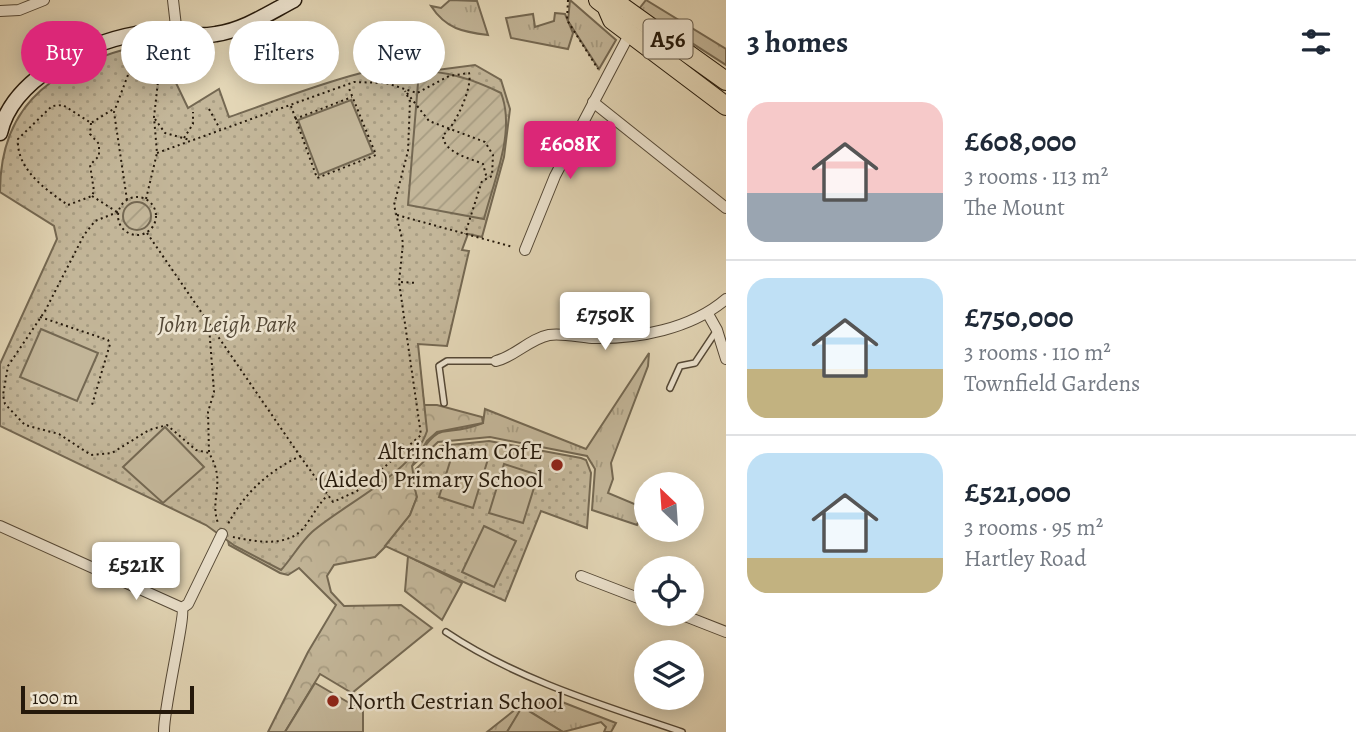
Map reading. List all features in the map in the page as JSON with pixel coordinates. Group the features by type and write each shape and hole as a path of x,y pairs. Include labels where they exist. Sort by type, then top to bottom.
{"highway":[{"name":"A56","path":"602,3 612,20 726,106"},
{"name":"A56","path":"602,3 624,8 726,81"}],"street":[{"path":"0,11 19,10 44,0"},
{"path":"173,0 175,21"},
{"path":"215,34 229,32 294,0"},
{"path":"525,250 555,176 630,33"},
{"path":"0,133 4,117 16,99 56,66 92,48 121,40"},
{"path":"593,102 726,208"},
{"path":"496,361 508,358 534,339 551,334 595,338 659,331 722,309 726,299"},
{"path":"708,314 717,330 726,359"},
{"path":"0,526 182,608"},
{"path":"182,608 188,604 222,534"},
{"path":"581,576 634,596"},
{"path":"164,732 172,666 184,617 182,608"},
{"path":"704,623 726,632"}],"lane":[{"path":"670,388 680,366 695,363 717,330"},
{"path":"444,403 439,366 447,361 496,361"},
{"path":"446,632 478,653 598,703 682,732"}],"path":[{"path":"568,0 566,15 570,26 595,66 606,77"},
{"path":"157,153 348,85 386,83 417,93 449,76 469,73 471,80 463,106 450,129 443,135 448,149 483,164 487,178"},
{"path":"124,84 115,108 127,200"},
{"path":"146,200 157,153 153,117 158,84"},
{"path":"290,105 317,178 376,155 348,85"},
{"path":"405,91 429,121 485,142 493,156 492,176 482,181 464,234"},
{"path":"147,233 333,502 357,491 421,435 422,425 400,282 402,243 394,205 408,151 410,101 405,91"},
{"path":"295,120 353,97"},
{"path":"91,123 63,105 52,106 18,139 17,150 38,185 68,205 92,196"},
{"path":"91,123 115,108"},
{"path":"209,108 219,121 221,130"},
{"path":"183,139 193,124 193,112"},
{"path":"153,117 165,133 191,140"},
{"path":"91,123 90,134 99,144 99,156 90,165 92,196"},
{"path":"92,196 118,212 123,230 135,236 147,233 156,216 146,200 136,197 127,200 118,212 103,217 90,227 40,317 8,366 3,395 5,404 25,425 59,434 91,455 112,453 149,430 167,425 196,450 209,453"},
{"path":"396,214 525,250"},
{"path":"400,282 416,283"},
{"path":"40,317 110,344 92,405"},
{"path":"209,323 214,392 208,412 209,453 219,478 216,517 222,534"},
{"path":"222,534 240,501 274,469 300,456"},
{"path":"222,534 251,541 290,540 303,530 328,494"}],"green space":[{"path":"450,0 477,1 488,35 456,28 443,20 431,6 441,8"},
{"path":"570,0 616,40 599,69 568,21"},
{"path":"646,0 726,49 726,65 639,9"},
{"path":"555,13 565,14 573,33 568,49 511,38 506,18 533,14 535,27 554,21"},
{"name":"John Leigh Park","path":"121,50 121,84 176,84 188,108 219,89 229,117 323,84 339,84 339,79 353,75 353,84 445,84 445,69 475,65 501,80 510,109 504,157 482,237 468,234 462,250 469,251 447,346 418,344 427,431 420,446 408,460 377,486 312,532 281,570 235,546 206,525 0,426 0,364 57,239 54,226 0,192 3,159 11,132 24,109 49,84 107,84 107,55"},
{"path":"445,74 461,77 501,93 505,108 505,139 484,219 408,205 418,84 445,84"},
{"path":"351,100 373,153 319,175 298,120"},
{"path":"137,202 147,206 151,216 147,226 137,230 127,226 123,216 127,206"},
{"path":"41,329 98,353 77,401 20,377"},
{"path":"417,343 424,405 437,405 482,417 483,423 437,432 427,441 412,466 417,497 398,534 375,557 334,565 327,576 331,592 344,606 401,605 432,628 352,693 320,674 285,732 268,732 308,652 336,605 299,568 288,575 280,573 229,545 227,536"},
{"path":"649,353 648,366 611,463 613,479 608,493 634,504 634,524 592,510 595,469 587,456 490,437 438,442 412,466 436,434 483,423 485,409 586,449"},
{"path":"165,427 204,467 163,503 123,467"},
{"path":"489,441 581,458 586,460 591,473 587,528 541,511 505,601 385,546 410,515 417,497 413,482 416,469 440,446"},
{"path":"454,449 488,459 473,508 439,497"},
{"path":"504,464 538,475 523,523 489,513"},
{"path":"484,526 516,541 494,587 462,572"},
{"path":"408,556 462,583 442,620 405,591"},
{"name":"North Cestrian School","path":"315,683 363,711 363,732 285,732"},
{"path":"557,700 616,723 611,732 604,732 606,727 601,722 563,732 523,707 507,732 487,732 521,705"},
{"path":"522,707 563,732 507,732"}],"place":[{"name":"Altrincham CofE (Aided) Primary School","path":"557,465"},
{"name":"North Cestrian School","path":"333,701"}]}
